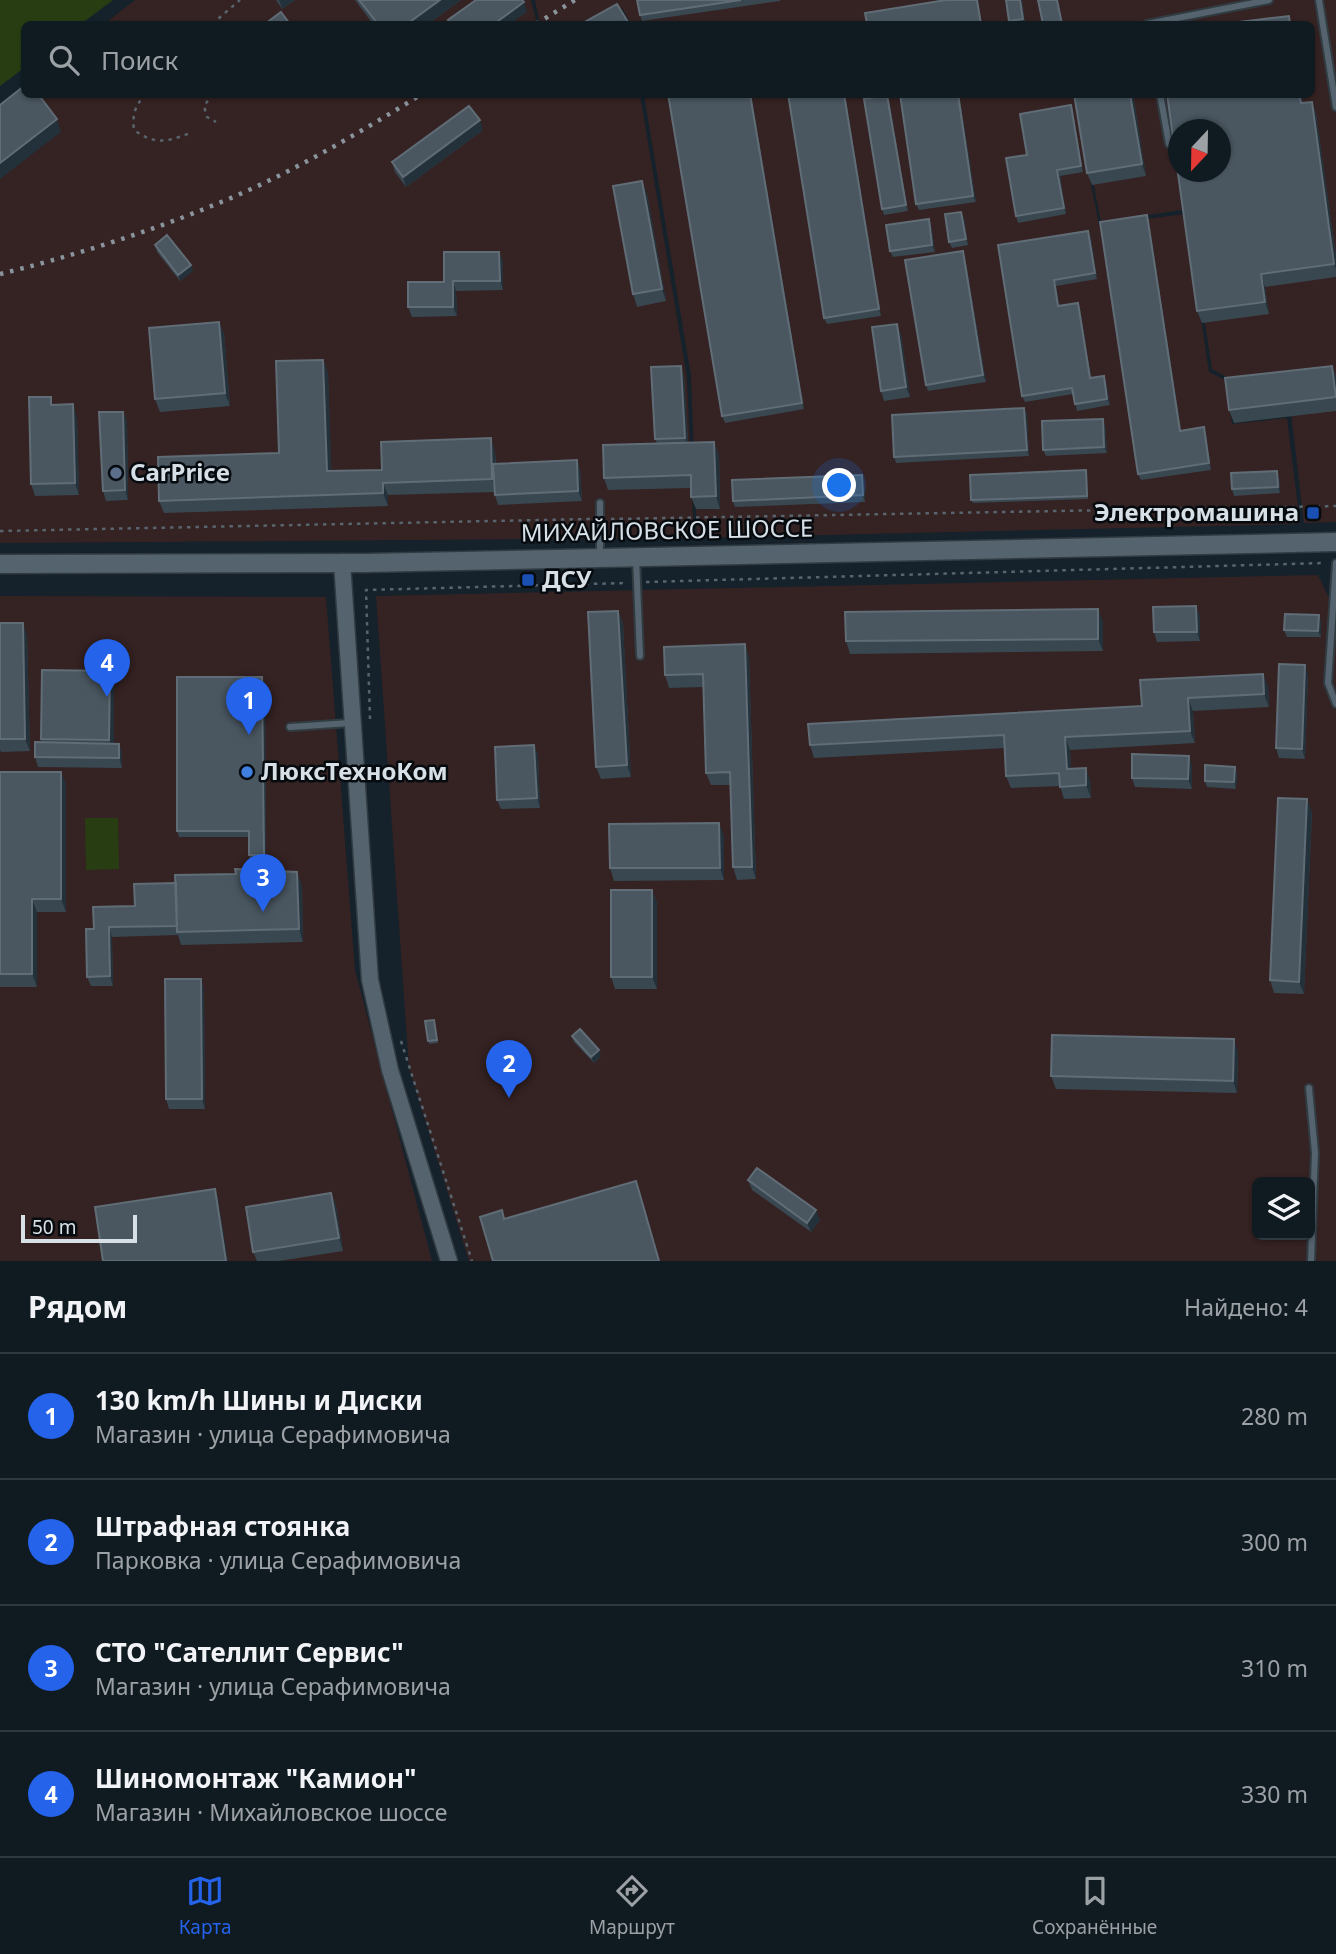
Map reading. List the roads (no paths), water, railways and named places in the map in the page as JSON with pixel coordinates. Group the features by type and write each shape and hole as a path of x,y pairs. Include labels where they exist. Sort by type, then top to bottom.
{"main road":[{"name":"МИХАЙЛОВСКОЕ ШОССЕ","path":"0,564 342,562 1336,542"}],"street":[{"path":"342,562 370,980 390,1070 449,1261"}],"lane":[{"path":"1162,21 1269,0"},
{"path":"1319,0 1336,107"},
{"path":"1161,98 1168,138"},
{"path":"600,503 600,557"},
{"path":"636,556 640,656"},
{"path":"1336,563 1328,683 1336,704"},
{"path":"290,727 352,723"},
{"path":"1309,1088 1315,1153 1311,1261"}],"railway":[{"path":"541,21 575,0"},
{"path":"0,274 79,253 185,217 237,196 318,155 415,98"}],"place":[{"name":"CarPrice","path":"116,473"},
{"name":"Электромашина","path":"1313,513"},
{"name":"ДСУ","path":"528,580"},
{"name":"Шиномонтаж \"Камион\"","path":"107,697"},
{"name":"130 km/h Шины и Диски","path":"249,735"},
{"name":"ЛюксТехноКом","path":"247,772"},
{"name":"СТО \"Сателлит Сервис\"","path":"263,912"},
{"name":"Штрафная стоянка","path":"509,1098"}]}
